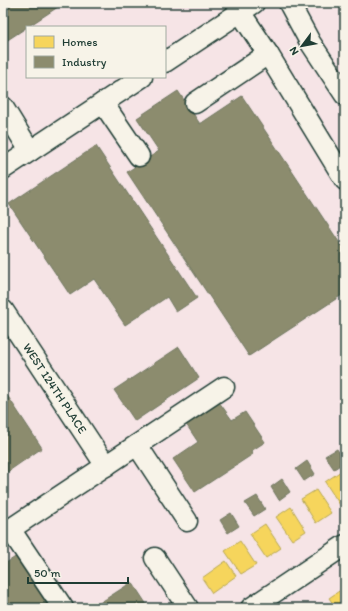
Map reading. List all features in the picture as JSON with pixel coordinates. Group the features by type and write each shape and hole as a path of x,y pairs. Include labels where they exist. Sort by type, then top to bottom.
{"street":[{"path":"289,3 307,37 345,95"},
{"path":"166,61 247,8 268,54 345,180"},
{"path":"195,103 268,54"},
{"path":"3,169 140,78"},
{"path":"103,103 139,156"},
{"path":"3,107 30,151"},
{"name":"WEST 124TH PLACE","path":"3,310 106,466"},
{"path":"63,608 6,532 224,387"},
{"path":"137,446 187,521"},
{"path":"251,608 345,545"},
{"path":"155,558 188,608"}],"building: Homes":[{"path":"341,471 345,477 345,506 342,508 325,482"},
{"path":"316,490 331,513 316,523 301,499"},
{"path":"291,507 306,531 292,540 276,517"},
{"path":"265,524 281,548 266,558 250,534"},
{"path":"240,541 256,565 241,574 225,551"},
{"path":"226,561 236,576 212,593 202,578"},
{"path":"345,587 345,608 336,608 329,598"}],"building: Industry":[{"path":"3,3 64,3 29,26 26,26 26,28 3,43"},
{"path":"178,91 200,124 242,96 345,251 345,293 249,356 127,172 159,151 137,118"},
{"path":"96,146 197,298 176,312 167,297 125,325 94,279 70,295 9,204"},
{"path":"179,347 199,378 135,421 114,390"},
{"path":"3,389 42,448 3,475"},
{"path":"219,402 232,420 245,412 265,442 251,451 253,454 195,492 173,459 198,442 186,424"},
{"path":"337,449 345,462 334,469 325,456"},
{"path":"307,461 315,474 304,481 296,469"},
{"path":"282,479 290,492 279,500 271,487"},
{"path":"257,496 265,509 254,516 245,503"},
{"path":"231,513 239,526 228,533 220,520"},
{"path":"20,554 56,608 3,608 3,565"},
{"path":"132,582 149,608 96,608 95,606"}]}
